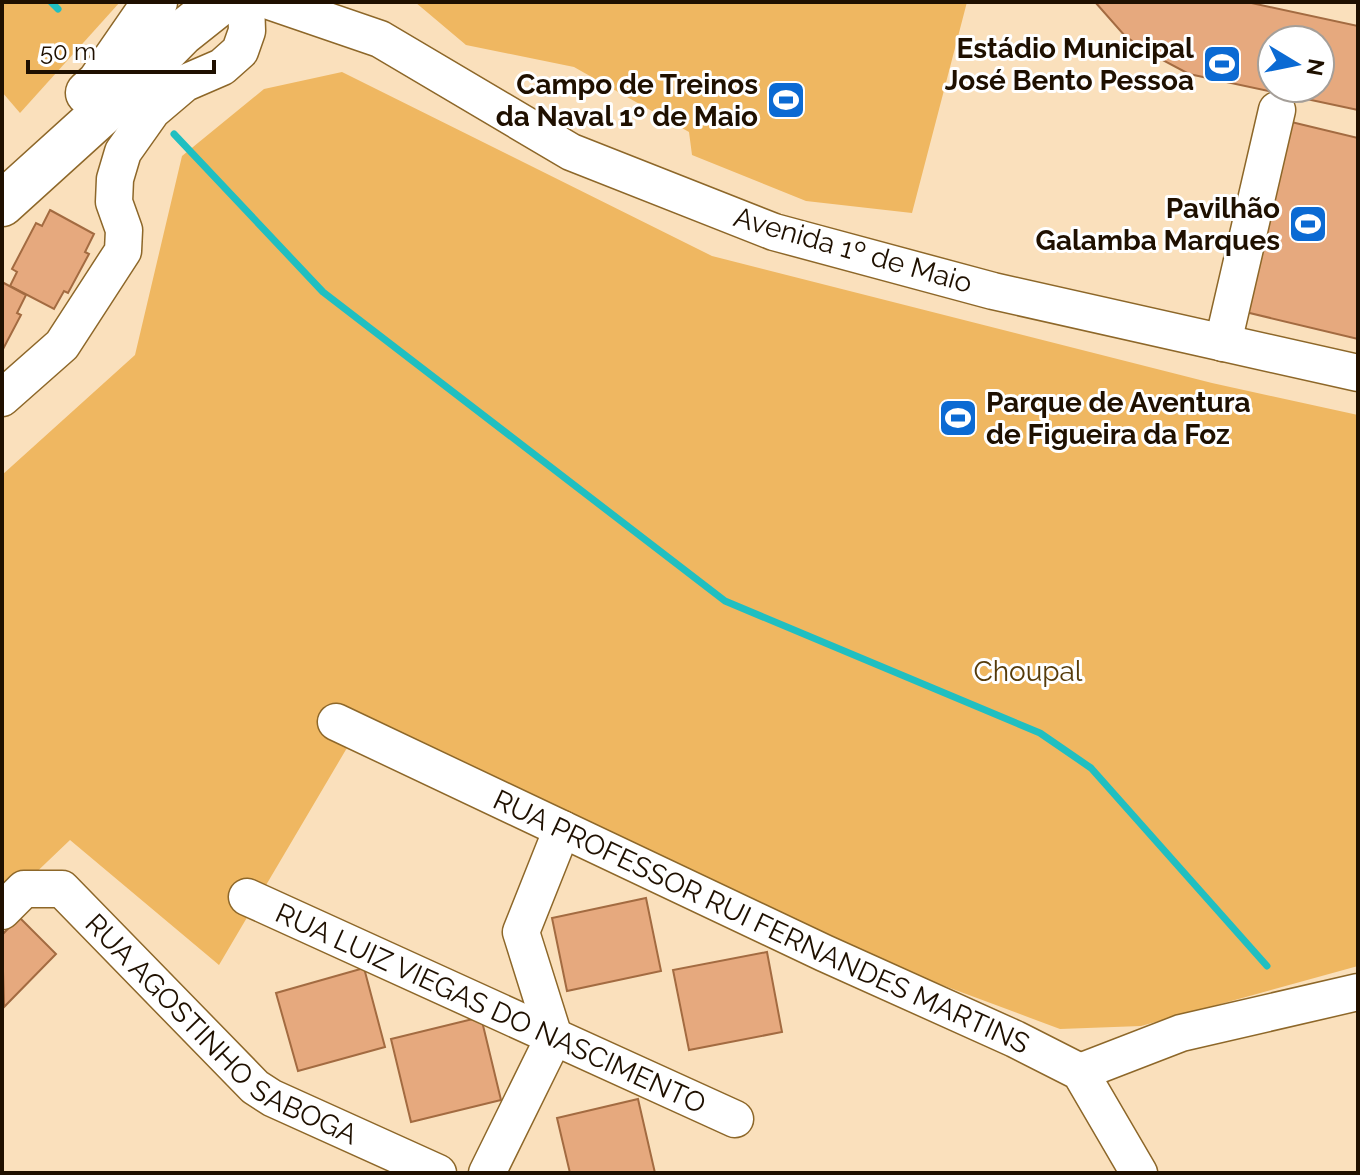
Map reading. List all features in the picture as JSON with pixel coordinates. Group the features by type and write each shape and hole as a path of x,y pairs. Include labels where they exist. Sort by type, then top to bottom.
{"main road":[{"path":"2,169 99,83 155,2"},
{"path":"2,204 109,107 182,33 221,2"}],"street":[{"path":"2,398 62,345 123,251 124,230 114,202 115,179 123,152 152,111 185,83 222,67 240,51 247,31 246,2"},
{"path":"272,2 380,39"},
{"path":"355,2 380,39"},
{"name":"Avenida 1º de Maio","path":"380,39 571,152 774,232 993,291 1358,373"},
{"path":"1223,343 1277,110"},
{"name":"RUA PROFESSOR RUI FERNANDES MARTINS","path":"336,722 1080,1072"},
{"path":"487,1173 554,1037 521,932 562,829"},
{"name":"RUA AGOSTINHO SABOGA","path":"2,911 24,889 62,889 255,1087 272,1098 438,1173"},
{"name":"RUA LUIZ VIEGAS DO NASCIMENTO","path":"247,897 735,1119"},
{"path":"1139,1173 1080,1072 1181,1033 1358,992"}],"green space":[{"path":"2,2 120,2 20,113 2,92"},
{"name":"Campo de Treinos da Naval 1º de Maio","path":"415,2 967,2 912,213 806,201 692,155 689,132 574,67 466,45"},
{"name":"Choupal","path":"342,72 712,256 1212,383 1358,415 1358,966 1141,1026 1060,1029 872,959 364,719 219,965 70,840 2,905 2,475 135,355 182,156 264,89"}],"building":[{"name":"Estádio Municipal José Bento Pessoa","path":"1095,2 1247,2 1358,26 1358,110 1330,104 1336,104 1336,24 1256,24 1256,88 1189,74 1125,36"},
{"name":"Pavilhão Galamba Marques","path":"1283,120 1358,138 1358,339 1237,310"},
{"path":"50,210 94,234 85,252 89,254 68,293 64,291 54,309 10,286 17,272 12,269 36,223 42,226"},
{"path":"2,282 26,295 17,313 21,315 2,351"},
{"path":"646,898 661,971 567,991 552,918"},
{"path":"19,917 56,954 4,1007 2,935"},
{"path":"767,952 782,1032 689,1050 673,970"},
{"path":"364,968 385,1047 298,1071 276,993"},
{"path":"481,1017 501,1100 411,1122 391,1039"},
{"path":"638,1099 655,1173 570,1173 557,1118"}],"waterway":[{"path":"51,2 58,9"},
{"path":"174,134 323,292 725,601 1040,733 1091,768 1267,966"}],"place":[{"name":"Estádio Municipal José Bento Pessoa","path":"1222,64"},
{"name":"Campo de Treinos da Naval 1º de Maio","path":"786,100"},
{"name":"Pavilhão Galamba Marques","path":"1308,224"},
{"name":"Parque de Aventura de Figueira da Foz","path":"958,418"}]}
